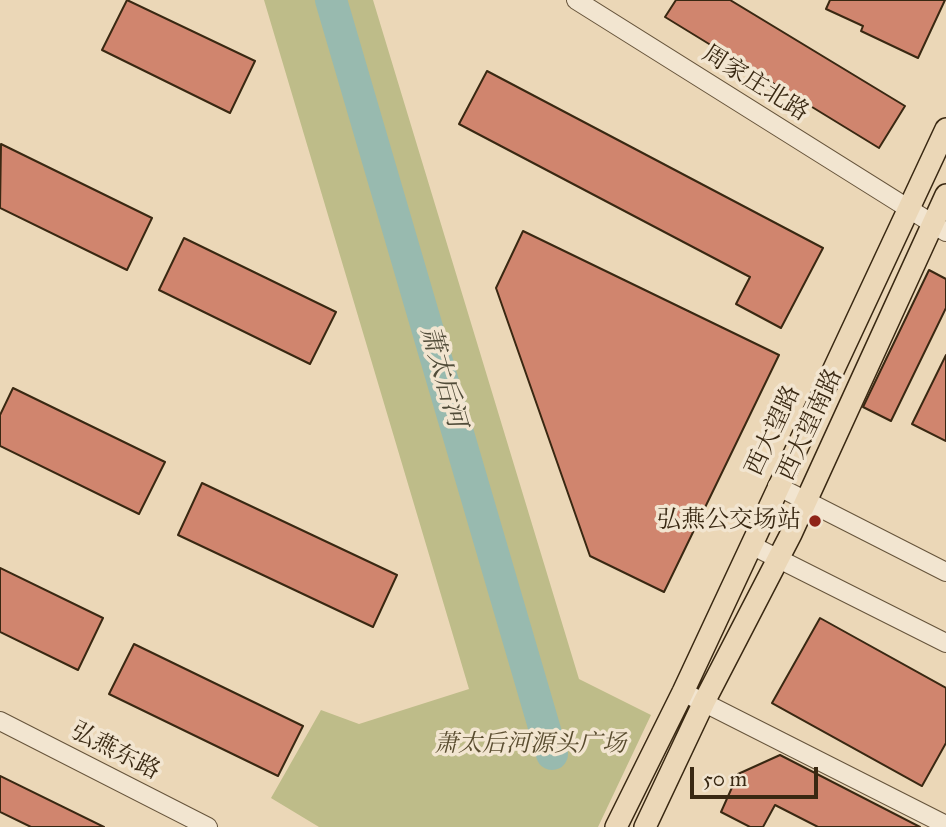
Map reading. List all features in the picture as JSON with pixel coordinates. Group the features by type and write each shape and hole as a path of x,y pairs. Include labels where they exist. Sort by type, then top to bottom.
{"main road":[{"path":"908,209 946,129"},
{"name":"西大望南路","path":"645,827 704,702 791,534 939,228 946,194"},
{"name":"西大望路","path":"616,827 683,692 908,209"}],"street":[{"name":"周家庄北路","path":"576,0 939,228"},
{"path":"777,486 946,572"},
{"path":"751,545 946,643"},
{"path":"683,692 946,825"},
{"name":"弘燕东路","path":"0,721 208,827"}],"green space":[{"name":"萧太后河源头广场","path":"264,0 373,0 579,679 651,715 598,827 319,827 271,798 321,710 359,724 469,689"}],"building":[{"path":"127,0 255,61 230,113 102,50"},
{"path":"676,0 730,0 905,106 879,148 665,17"},
{"path":"830,0 945,0 918,58 861,31 863,26 826,9"},
{"path":"487,71 823,248 781,328 736,304 750,277 459,124"},
{"path":"1,144 152,218 127,270 0,208"},
{"path":"523,231 779,355 664,592 590,556 496,288"},
{"path":"184,238 336,312 310,364 159,290"},
{"path":"929,270 946,279 946,308 891,421 863,407"},
{"path":"946,355 946,441 912,424"},
{"path":"13,388 165,462 139,514 0,446 0,415"},
{"path":"202,483 397,575 373,627 178,535"},
{"path":"0,568 103,618 78,670 0,632"},
{"path":"820,618 946,688 946,743 922,786 772,703"},
{"path":"134,644 303,726 278,776 109,694"},
{"path":"780,755 920,827 818,827 775,805 763,827 750,827 721,812 738,774"},
{"path":"0,776 104,827 31,827 0,812"}],"waterway":[{"name":"萧太后河","path":"331,0 552,754"}],"place":[{"name":"弘燕公交场站","path":"815,521"}]}
